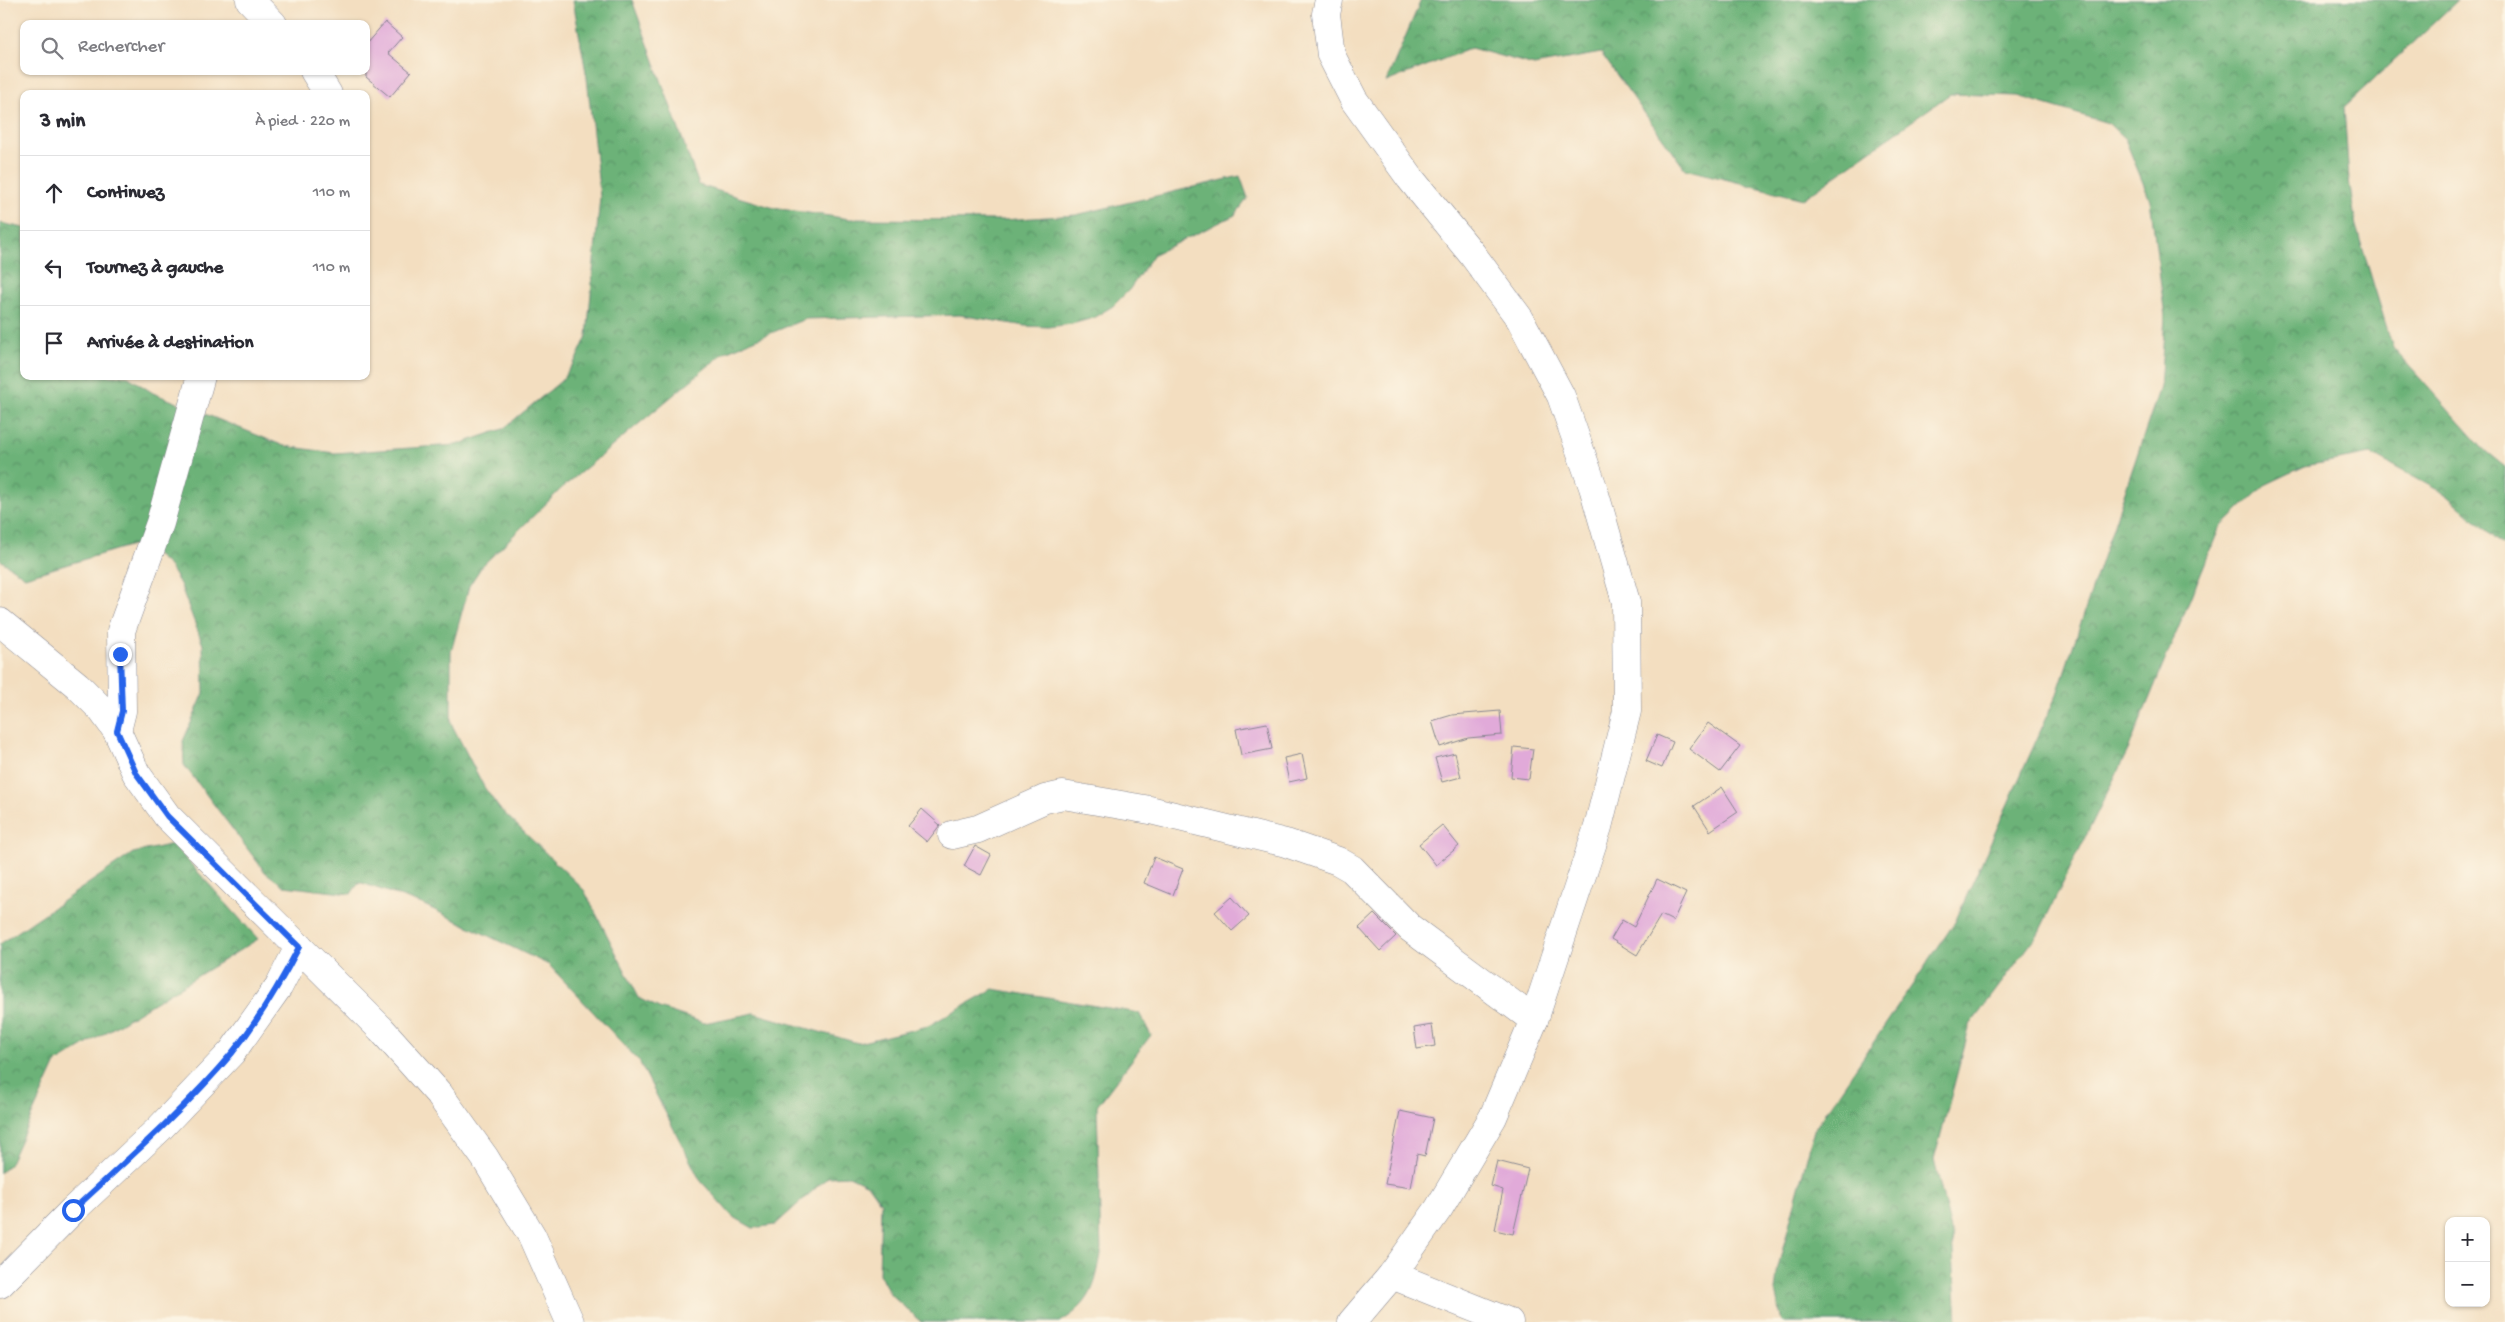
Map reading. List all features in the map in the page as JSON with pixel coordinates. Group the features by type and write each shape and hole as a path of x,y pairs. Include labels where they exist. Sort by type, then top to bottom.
{"street":[{"path":"250,0 269,20"},
{"path":"1329,0 1326,14 1331,55 1354,100 1410,178 1472,254 1520,319 1561,396 1593,487 1626,602 1626,711 1598,827 1534,1020 1493,1117 1439,1208 1392,1275 1352,1322"},
{"path":"316,75 326,90"},
{"path":"117,731 122,711 121,631 160,523 200,380"},
{"path":"0,622 77,685 101,709 117,731 136,773 167,816 381,1029 445,1102 485,1158 532,1236 570,1322"},
{"path":"952,835 978,830 1045,800 1063,795 1150,810 1286,843 1338,861 1352,869 1410,928 1534,1020"},
{"path":"0,1284 73,1210 159,1129 232,1052 279,986 299,947"},
{"path":"1392,1275 1509,1322"}],"green space":[{"path":"573,0 632,0 699,185 774,208 850,219 1003,220 1076,215 1240,176 1248,198 1235,215 1154,254 1129,290 1113,306 1093,318 1072,324 1048,327 1025,326 960,315 805,319 725,352 562,488 482,566 469,586 451,652 451,723 484,787 499,808 584,890 639,998 659,1008 704,1023 754,1013 858,1043 928,1026 993,989 1139,1013 1151,1035 1097,1106 1101,1254 1094,1285 1090,1294 1079,1308 1060,1322 921,1322 891,1295 879,1274 881,1203 868,1185 849,1176 828,1177 775,1225 753,1228 732,1216 700,1180 639,1061 549,965 422,904 359,882 351,894 284,886 265,872 184,765 183,741 204,693 203,645 180,584 169,566 153,552 132,545 25,577 0,560 0,223 20,227 20,380 133,380 153,393 284,446 335,453 456,445 503,429 561,381 576,360 587,336 600,197 587,78"},
{"path":"1421,0 2458,0 2344,107 2349,180 2356,227 2393,348 2484,450 2505,467 2505,546 2447,495 2371,454 2305,466 2265,485 2219,529 2129,748 2038,934 1970,1025 1934,1160 1952,1234 1957,1322 1782,1322 1775,1291 1778,1267 1814,1130 1955,922 2057,694 2160,387 2165,317 2150,200 2125,139 2108,123 2018,96 1950,94 1803,199 1685,169 1601,53 1534,65 1471,48 1386,82"},
{"path":"173,844 258,939 56,1063 9,1165 0,1173 0,944 133,853"}],"building":[{"path":"385,22 402,37 388,53 411,72 390,97 366,77 366,75 370,75 370,39"},
{"path":"1500,711 1502,735 1468,738 1440,747 1432,721 1452,715"},
{"path":"1267,723 1272,749 1241,755 1236,729"},
{"path":"1708,723 1740,746 1720,772 1689,749"},
{"path":"1657,735 1673,742 1662,768 1646,761"},
{"path":"1514,747 1533,749 1529,779 1511,777"},
{"path":"1455,753 1461,777 1442,782 1435,758"},
{"path":"1302,754 1307,778 1289,782 1284,758"},
{"path":"1722,787 1738,812 1710,831 1694,806"},
{"path":"922,809 940,825 927,842 908,826"},
{"path":"1442,825 1459,846 1436,865 1419,844"},
{"path":"975,846 991,855 981,875 964,866"},
{"path":"1154,857 1183,869 1173,895 1144,883"},
{"path":"1657,879 1686,893 1673,921 1661,915 1637,955 1611,939 1622,920 1634,927"},
{"path":"1232,897 1249,916 1232,931 1215,912"},
{"path":"1374,914 1396,936 1380,951 1359,928"},
{"path":"1432,1025 1435,1046 1417,1049 1414,1028"},
{"path":"1400,1111 1433,1118 1425,1156 1417,1154 1411,1188 1385,1184"},
{"path":"1497,1161 1528,1169 1513,1234 1495,1230 1503,1190 1491,1186"}],"route":[{"path":"73,1210 159,1129 232,1052 279,986 299,947 167,816 136,773 117,731 122,711 120,654"}]}
